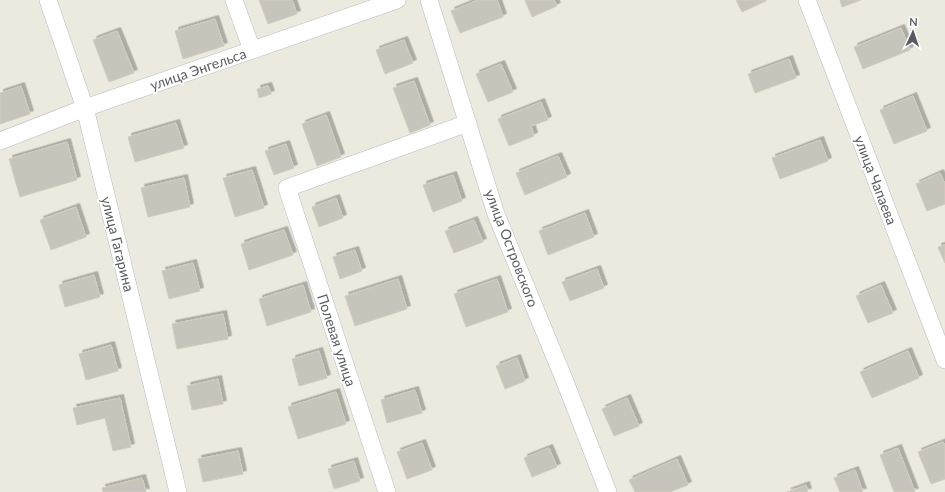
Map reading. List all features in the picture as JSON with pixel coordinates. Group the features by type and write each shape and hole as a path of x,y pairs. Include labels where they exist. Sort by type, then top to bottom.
{"street":[{"name":"улица Гагарина","path":"48,0 85,108 178,492"},
{"path":"234,0 252,50"},
{"name":"улица Энгельса","path":"0,141 85,108 397,0"},
{"name":"улица Островского","path":"429,0 496,214 564,379 608,492"},
{"name":"улица Чапаева","path":"806,0 945,360"},
{"name":"Полевая улица","path":"387,492 287,188 468,123"}],"building":[{"path":"259,0 292,0 297,14 268,24"},
{"path":"478,0 497,0 503,17 460,33 451,11"},
{"path":"525,0 554,0 557,6 532,17"},
{"path":"736,0 766,0 766,1 742,12"},
{"path":"840,0 861,0 842,7"},
{"path":"215,19 224,46 183,59 175,31"},
{"path":"901,28 910,50 863,69 854,47"},
{"path":"117,31 134,73 109,82 93,40"},
{"path":"404,40 413,63 385,74 376,50"},
{"path":"789,59 796,78 755,93 748,74"},
{"path":"501,64 513,92 488,102 476,74"},
{"path":"414,81 430,125 410,133 393,88"},
{"path":"21,86 30,114 0,124 0,93"},
{"path":"268,86 271,94 259,98 257,89"},
{"path":"913,96 927,131 894,144 880,110"},
{"path":"541,102 548,120 531,126 534,136 509,146 498,119"},
{"path":"326,115 341,157 317,166 302,124"},
{"path":"176,123 184,148 135,162 128,137"},
{"path":"820,140 828,161 780,179 772,158"},
{"path":"67,142 77,180 20,197 9,159"},
{"path":"286,144 294,168 274,175 265,151"},
{"path":"558,156 567,177 525,195 516,173"},
{"path":"252,170 264,208 235,217 223,178"},
{"path":"940,173 945,184 945,204 927,211 916,184"},
{"path":"453,175 462,201 433,212 423,185"},
{"path":"184,178 190,207 148,217 141,188"},
{"path":"336,198 343,218 319,227 312,207"},
{"path":"76,207 86,237 51,250 40,220"},
{"path":"585,213 594,237 548,255 539,231"},
{"path":"474,220 483,242 454,253 445,231"},
{"path":"284,230 293,255 249,270 241,244"},
{"path":"945,245 945,263 938,247"},
{"path":"355,250 362,271 340,279 333,257"},
{"path":"193,263 200,291 169,299 162,271"},
{"path":"597,269 604,288 570,301 562,282"},
{"path":"94,275 100,297 65,307 59,285"},
{"path":"398,279 407,309 355,326 345,296"},
{"path":"497,279 508,312 466,327 454,294"},
{"path":"303,285 311,312 267,326 259,299"},
{"path":"881,285 893,313 868,323 856,296"},
{"path":"223,314 228,339 177,349 172,324"},
{"path":"111,345 118,371 86,380 79,354"},
{"path":"319,351 327,378 299,386 292,359"},
{"path":"908,351 919,378 872,398 860,372"},
{"path":"517,358 525,381 505,389 496,366"},
{"path":"218,379 223,404 192,410 187,386"},
{"path":"415,390 422,413 387,423 381,400"},
{"path":"336,392 346,424 298,439 288,407"},
{"path":"120,398 131,447 113,451 105,418 77,425 73,408"},
{"path":"627,398 639,426 614,436 602,409"},
{"path":"943,442 945,446 945,479 931,484 918,452"},
{"path":"422,443 432,470 407,479 397,452"},
{"path":"549,448 557,467 532,477 524,458"},
{"path":"898,448 915,492 894,492 880,455"},
{"path":"238,451 243,474 203,482 198,459"},
{"path":"677,459 688,485 670,492 635,492 629,480"},
{"path":"354,461 360,481 334,489 328,469"},
{"path":"855,470 863,492 840,492 834,478"},
{"path":"142,478 146,492 103,492 102,488"},
{"path":"806,485 808,492 787,492"}]}
